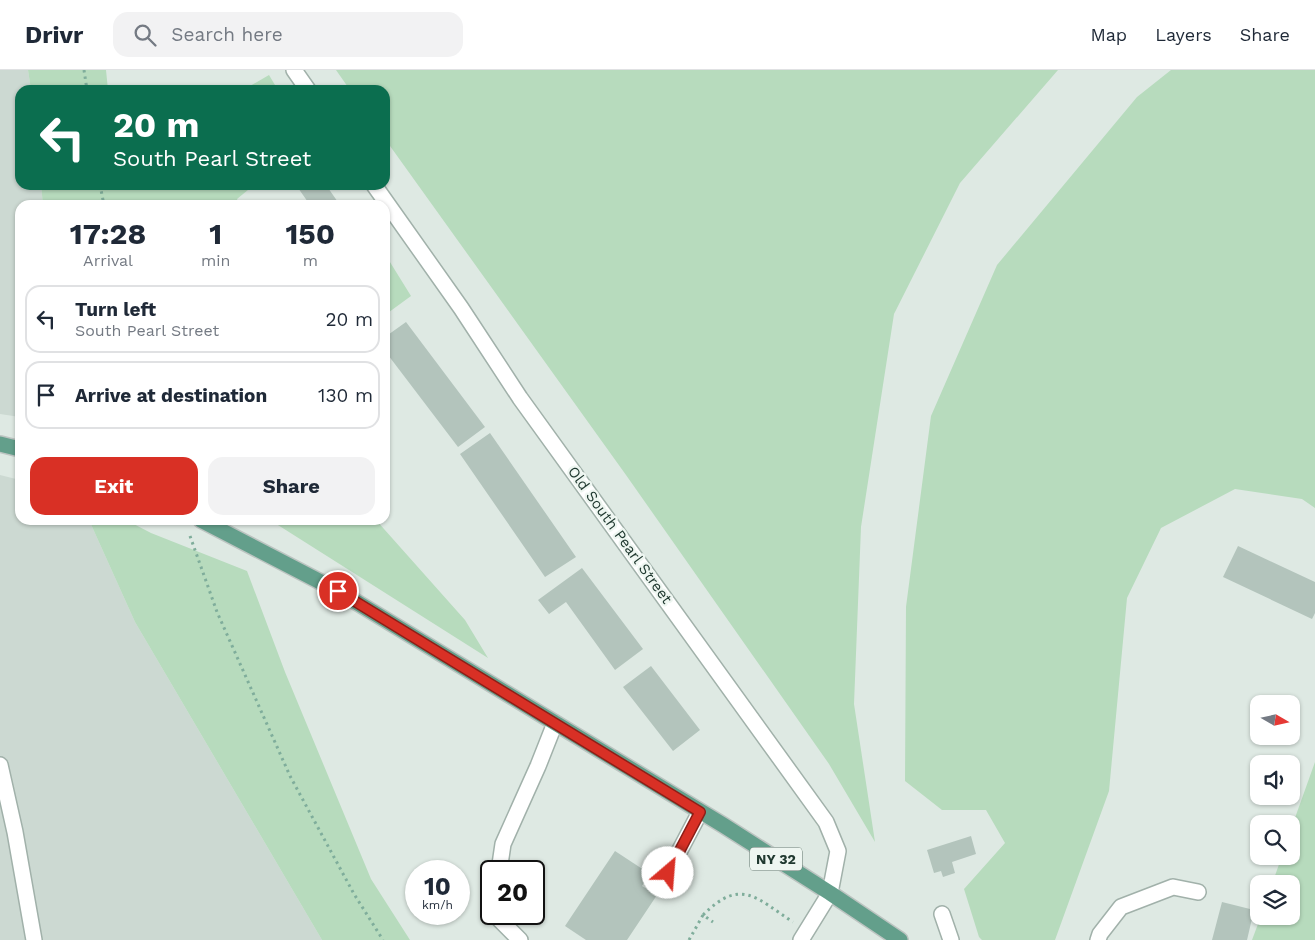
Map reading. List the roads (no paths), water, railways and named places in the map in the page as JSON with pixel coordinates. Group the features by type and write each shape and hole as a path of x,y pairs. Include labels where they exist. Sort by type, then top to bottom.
{"main road":[{"path":"0,444 15,447"},
{"name":"NY 32","path":"211,525 338,591 700,812 830,893 900,940"}],"street":[{"path":"294,70 304,85"},
{"name":"Old South Pearl Street","path":"390,208 461,308 520,398 826,822 838,851 830,893"},
{"path":"501,860 503,844 538,766 554,723"},
{"path":"0,765 16,832 34,940"},
{"path":"660,888 700,812"},
{"path":"1098,940 1100,934 1122,907 1174,887 1198,892"},
{"path":"804,936 830,893"},
{"path":"942,914 951,940"},
{"path":"505,925 520,940"}]}
